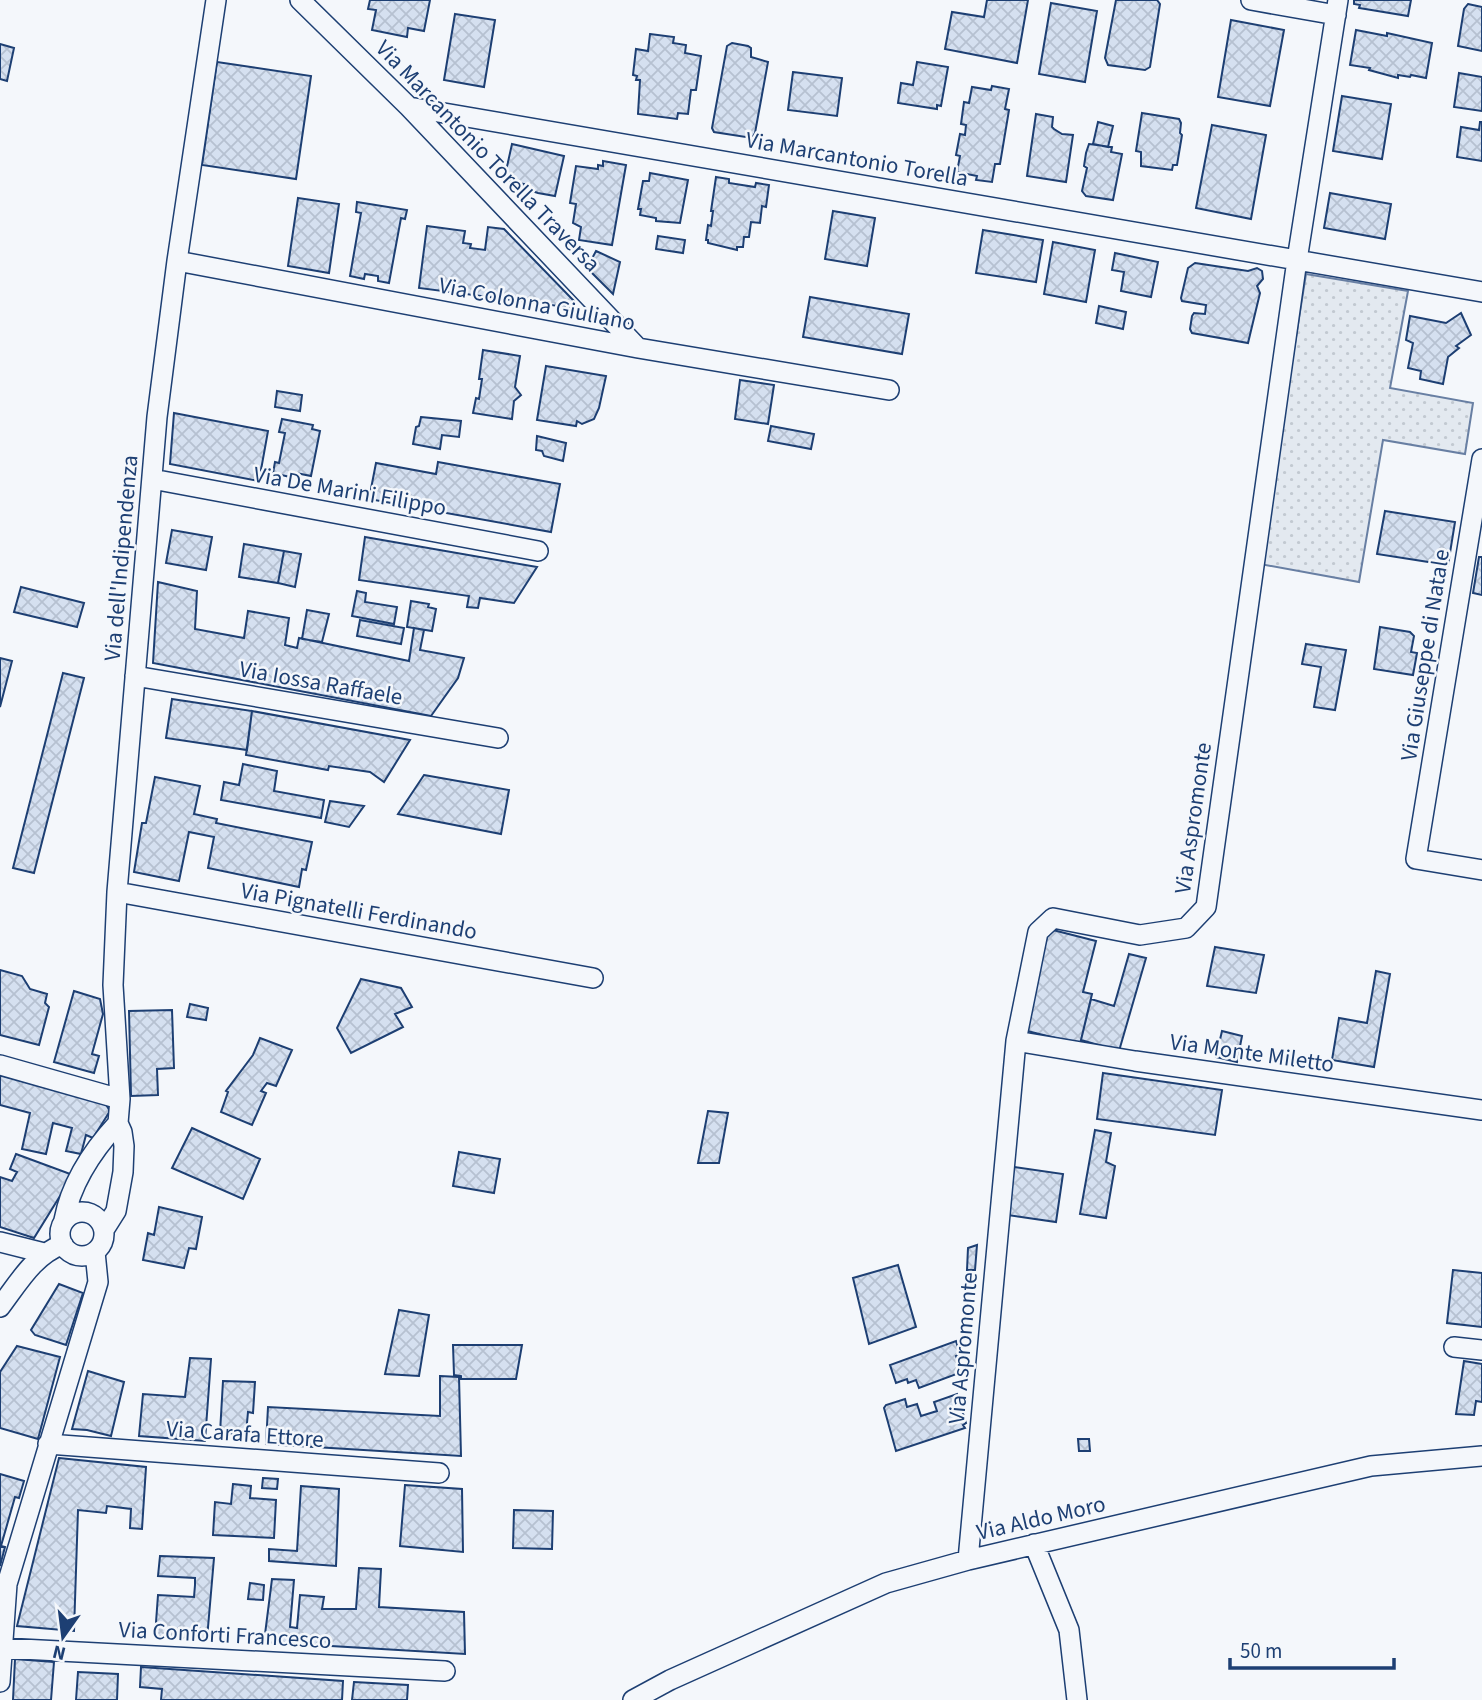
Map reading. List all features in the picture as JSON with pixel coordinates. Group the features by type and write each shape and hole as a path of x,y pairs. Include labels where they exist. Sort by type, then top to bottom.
{"street":[{"name":"Via dell'Indipendenza","path":"0,1682 4,1583 98,1282 95,1252 102,1244 104,1230 116,1211 123,1172 124,1146 118,1123 120,1098 113,985 117,892 157,417 216,0"},
{"name":"Via Marcantonio Torella Traversa","path":"300,0 409,107 638,348"},
{"path":"1251,0 1337,8 1297,260"},
{"name":"Via Marcantonio Torella","path":"409,107 1482,292"},
{"name":"Via Aspromonte","path":"968,1559 1016,1041 1038,932 1053,918 1140,935 1186,928 1206,907 1297,260"},
{"name":"Via Colonna Giuliano","path":"177,261 638,348 889,390"},
{"name":"Via Giuseppe di Natale","path":"1482,460 1416,859 1482,870"},
{"name":"Via De Marini Filippo","path":"152,479 538,551"},
{"name":"Via Iossa Raffaele","path":"135,676 498,738"},
{"name":"Via Pignatelli Ferdinando","path":"117,892 593,978"},
{"name":"Via Monte Miletto","path":"1016,1041 1135,1061 1482,1110"},
{"path":"0,1065 120,1098"},
{"path":"95,1252 84,1256 70,1252 63,1244 60,1234 67,1203 89,1159 118,1123"},
{"path":"64,1220 76,1212 90,1213 102,1223 104,1230"},
{"path":"0,1242 44,1253"},
{"path":"0,1307 44,1253 63,1244"},
{"path":"1454,1347 1482,1350"},
{"name":"Via Carafa Ettore","path":"48,1444 439,1473"},
{"name":"Via Aldo Moro","path":"633,1700 670,1680 886,1583 968,1559 1371,1466 1482,1456"},
{"path":"1034,1544 1069,1630 1077,1700"},
{"name":"Via Conforti Francesco","path":"2,1648 445,1671"}],"shaded area":[{"path":"1306,274 1408,291 1390,388 1473,403 1465,454 1383,440 1359,582 1260,564"}],"building":[{"path":"370,0 430,0 424,31 408,28 407,37 372,30 376,10 368,9"},
{"path":"987,0 1028,0 1017,63 945,49 952,12 984,17"},
{"path":"1116,0 1157,0 1160,4 1150,67 1145,70 1108,65 1105,58"},
{"path":"1354,0 1411,0 1408,16 1359,8 1360,5 1354,4"},
{"path":"1051,3 1097,11 1085,82 1039,74"},
{"path":"1468,4 1482,7 1482,51 1458,46 1464,9"},
{"path":"455,14 495,20 484,87 444,80"},
{"path":"1231,20 1284,30 1270,106 1218,97"},
{"path":"1356,30 1387,36 1387,33 1432,43 1426,78 1398,75 1398,78 1369,70 1370,68 1350,65"},
{"path":"650,34 674,37 673,43 686,45 685,53 701,56 696,90 691,90 688,114 678,113 677,119 638,114 640,80 636,80 637,76 633,75 636,49 648,51"},
{"path":"732,43 748,46 751,48 751,57 768,62 752,138 714,132 712,128 727,46"},
{"path":"0,44 14,48 7,81 0,79"},
{"path":"217,62 311,76 296,179 202,165"},
{"path":"917,62 948,67 941,106 937,105 937,109 898,103 901,83 913,85"},
{"path":"793,72 842,78 837,116 788,110"},
{"path":"1459,73 1482,77 1482,111 1454,107"},
{"path":"992,86 1009,89 1005,109 1009,110 1000,164 995,164 992,182 976,180 977,176 957,172 960,156 956,155 960,134 965,135 966,125 961,124 964,102 969,103 972,87 991,90"},
{"path":"1342,96 1391,104 1382,159 1333,151"},
{"path":"1142,113 1179,119 1182,135 1177,165 1173,165 1172,170 1141,166 1141,152 1136,151"},
{"path":"1036,114 1053,117 1054,129 1062,134 1073,135 1066,182 1027,176"},
{"path":"1098,122 1113,126 1108,147 1093,144"},
{"path":"1480,122 1482,161 1457,157 1461,127 1479,130"},
{"path":"1212,125 1266,135 1251,219 1196,208"},
{"path":"512,144 564,156 555,196 538,193 523,188 524,184 504,180"},
{"path":"1089,144 1112,147 1111,152 1122,154 1113,200 1086,196 1082,191"},
{"path":"603,161 626,165 612,245 579,240 581,227 573,223 576,204 570,203 576,166 598,169 598,165 603,166"},
{"path":"650,173 688,180 680,223 656,221 656,218 640,215 641,209 638,209 643,181 649,181"},
{"path":"716,177 729,179 729,183 755,187 756,183 769,185 766,207 762,206 760,223 751,222 749,237 744,237 743,247 737,247 737,250 708,243 706,240 708,225 711,226"},
{"path":"1330,193 1391,204 1385,239 1324,228"},
{"path":"298,198 339,204 329,273 288,266"},
{"path":"357,202 407,210 405,219 401,218 389,283 378,281 378,276 365,274 364,279 350,276 361,213 356,212"},
{"path":"833,211 875,218 867,266 825,259"},
{"path":"427,226 465,231 463,243 471,244 470,248 485,250 488,227 504,229 574,301 574,308 419,288"},
{"path":"983,230 1043,240 1036,282 976,273"},
{"path":"658,236 685,240 683,253 656,249"},
{"path":"1053,242 1095,250 1086,302 1044,294"},
{"path":"596,251 620,262 613,294 587,268"},
{"path":"1115,253 1158,262 1151,297 1121,291 1124,272 1112,270"},
{"path":"1195,263 1248,271 1257,268 1262,271 1263,279 1257,286 1260,293 1248,343 1192,333 1192,316 1194,313 1205,314 1206,305 1182,301 1181,298 1188,268"},
{"path":"810,297 909,314 902,354 803,337"},
{"path":"1099,306 1126,312 1123,329 1096,323"},
{"path":"1461,313 1471,335 1456,346 1459,348 1448,357 1443,384 1420,379 1421,371 1408,368 1413,343 1406,340 1410,316 1446,323"},
{"path":"483,350 520,356 515,387 521,395 514,401 512,419 473,413 476,398 479,399"},
{"path":"546,366 606,376 594,419 582,424 577,421 576,426 537,420"},
{"path":"740,380 774,385 768,424 735,419"},
{"path":"277,391 302,395 300,411 275,407"},
{"path":"174,413 268,431 259,481 170,464"},
{"path":"421,417 461,421 459,437 442,435 440,449 413,444"},
{"path":"282,419 313,425 312,429 320,431 311,476 291,472 290,477 273,473 275,462 279,463 285,433 279,432"},
{"path":"771,426 814,434 811,449 768,441"},
{"path":"537,436 566,443 563,461 544,456 542,451 536,450"},
{"path":"438,462 560,484 551,532 369,499 376,463 436,474"},
{"path":"1385,511 1455,522 1448,565 1377,554"},
{"path":"172,530 212,537 206,570 166,563"},
{"path":"365,537 537,567 514,603 480,598 478,608 467,607 469,596 359,580"},
{"path":"244,544 284,551 278,583 239,577"},
{"path":"284,551 301,554 295,587 278,583"},
{"path":"1479,557 1482,557 1482,595 1473,593"},
{"path":"158,582 197,591 195,629 244,638 248,611 289,618 285,645 297,648 299,638 409,661 414,628 424,630 420,650 464,658 458,678 431,716 153,663"},
{"path":"21,587 84,603 77,627 14,612"},
{"path":"357,591 366,593 365,602 397,607 394,624 352,616"},
{"path":"411,601 429,604 428,607 436,609 432,631 407,627"},
{"path":"307,610 329,614 322,642 302,639"},
{"path":"360,620 404,628 401,644 357,636"},
{"path":"1380,627 1410,632 1414,636 1411,652 1417,653 1413,675 1374,669"},
{"path":"1306,644 1346,650 1335,710 1314,707 1321,667 1302,664"},
{"path":"0,658 12,661 0,707"},
{"path":"63,673 84,678 34,873 13,868"},
{"path":"172,699 252,711 247,750 166,738"},
{"path":"252,711 410,740 384,782 370,772 329,766 328,770 246,755"},
{"path":"243,764 277,771 274,791 324,800 321,818 221,800 224,782 239,785"},
{"path":"424,775 509,790 501,834 398,814"},
{"path":"155,777 200,786 194,814 217,819 216,823 312,842 306,870 302,869 299,887 208,868 214,837 189,832 179,881 134,872 142,823 146,823"},
{"path":"330,801 364,806 349,827 325,822"},
{"path":"1049,929 1096,941 1083,992 1092,994 1080,1044 1023,1030"},
{"path":"1215,947 1264,955 1256,993 1207,986"},
{"path":"1129,954 1146,958 1119,1051 1081,1040 1091,999 1114,1006"},
{"path":"0,970 22,976 30,989 47,994 45,1003 49,1007 39,1045 0,1035"},
{"path":"1376,971 1390,974 1374,1067 1332,1060 1339,1018 1367,1023"},
{"path":"361,979 401,988 412,1007 395,1014 403,1027 351,1053 337,1028"},
{"path":"74,991 100,999 103,1014 92,1054 99,1056 94,1073 54,1062"},
{"path":"190,1004 208,1008 206,1020 187,1017"},
{"path":"172,1010 174,1068 157,1069 158,1095 131,1096 129,1011"},
{"path":"1222,1031 1242,1036 1237,1062 1216,1057"},
{"path":"260,1038 292,1050 276,1086 267,1083 261,1091 266,1093 252,1125 221,1112 228,1092 226,1091 253,1055"},
{"path":"1103,1073 1222,1090 1215,1135 1097,1119"},
{"path":"0,1075 105,1103 110,1111 93,1138 86,1135 81,1154 66,1151 72,1128 53,1123 46,1154 22,1149 30,1113 0,1105"},
{"path":"708,1111 728,1113 719,1163 698,1163"},
{"path":"192,1128 260,1159 243,1199 172,1168"},
{"path":"1095,1130 1111,1133 1106,1162 1115,1166 1106,1218 1080,1214"},
{"path":"459,1152 500,1159 494,1193 453,1186"},
{"path":"16,1154 73,1175 34,1238 0,1227 0,1177 12,1181 17,1172 10,1169"},
{"path":"1014,1167 1063,1174 1056,1222 1007,1215"},
{"path":"159,1207 202,1217 196,1249 189,1248 184,1268 143,1260 148,1233 154,1235"},
{"path":"977,1245 975,1270 967,1270 968,1248"},
{"path":"898,1265 916,1327 869,1344 853,1278"},
{"path":"1453,1270 1482,1273 1482,1327 1447,1323"},
{"path":"59,1284 83,1293 66,1345 35,1335 31,1330"},
{"path":"399,1310 429,1315 419,1376 385,1374"},
{"path":"956,1341 960,1354 956,1356 962,1372 919,1388 916,1380 908,1383 907,1379 896,1383 890,1365"},
{"path":"453,1345 522,1345 516,1379 461,1379 461,1376 454,1375"},
{"path":"17,1346 60,1357 38,1439 0,1428 0,1372"},
{"path":"190,1358 211,1359 205,1441 139,1436 143,1394 185,1397"},
{"path":"1464,1361 1482,1364 1482,1402 1476,1401 1474,1415 1456,1414"},
{"path":"88,1371 124,1382 111,1436 72,1429"},
{"path":"440,1376 459,1377 461,1456 266,1444 268,1407 440,1416"},
{"path":"223,1381 255,1382 253,1413 248,1412 246,1434 220,1433"},
{"path":"957,1394 966,1423 963,1425 965,1428 896,1451 884,1408 886,1405 905,1399 907,1407 917,1404 921,1416 937,1411 934,1402"},
{"path":"1078,1439 1089,1439 1090,1451 1079,1451"},
{"path":"59,1458 146,1467 142,1529 130,1528 131,1509 107,1506 106,1513 78,1510 74,1631 17,1626"},
{"path":"0,1474 24,1481 19,1498 15,1497 1,1546 5,1547 0,1566"},
{"path":"263,1478 278,1479 277,1489 262,1488"},
{"path":"233,1484 251,1486 250,1498 276,1500 274,1538 213,1535 215,1502 231,1504"},
{"path":"405,1485 462,1489 463,1552 400,1546"},
{"path":"301,1486 339,1489 336,1566 269,1561 269,1549 297,1551"},
{"path":"514,1510 553,1511 552,1549 513,1548"},
{"path":"160,1556 214,1558 207,1639 155,1636 158,1595 194,1597 195,1585 195,1578 158,1576"},
{"path":"359,1568 381,1569 379,1607 464,1612 465,1654 264,1642 272,1579 294,1580 290,1627 297,1628 300,1595 324,1597 322,1609 356,1609"},
{"path":"250,1583 264,1585 263,1600 248,1599"},
{"path":"15,1659 54,1662 51,1700 13,1700"},
{"path":"141,1667 343,1681 342,1700 161,1700 162,1689 140,1687"},
{"path":"78,1672 118,1674 117,1700 76,1700"},
{"path":"354,1682 408,1685 407,1700 352,1700"}]}
